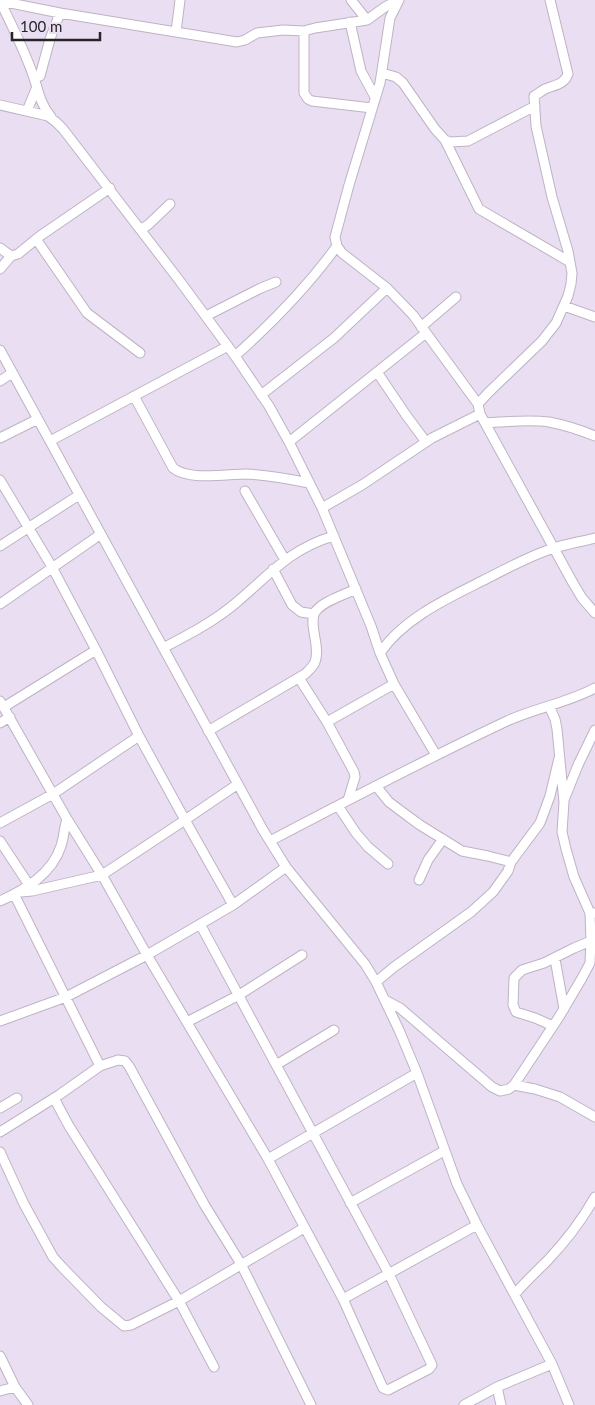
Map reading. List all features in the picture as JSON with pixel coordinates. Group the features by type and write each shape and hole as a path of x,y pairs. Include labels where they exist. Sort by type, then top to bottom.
{"street":[{"path":"176,32 180,0"},
{"path":"351,0 367,20"},
{"path":"0,1 60,13 236,42 245,40 257,32 304,31 367,20 399,0"},
{"path":"399,0 390,18 382,73 337,227 335,237 337,246 342,253 387,288 399,300 424,330 478,404 480,414 554,548 582,598 595,613"},
{"path":"478,404 542,341 556,323 568,296 571,284 570,262 552,197 536,126 534,96 543,90 562,83 568,74 550,0"},
{"path":"0,1 34,78 40,99 51,118 63,129 110,188 206,316 261,395 289,442 322,508 394,684 436,756"},
{"path":"34,78 40,76 50,39 60,13"},
{"path":"350,22 361,71 375,97"},
{"path":"304,31 304,93 306,97 312,100 372,108"},
{"path":"382,73 396,77 403,83 435,129 445,140 479,210 570,262"},
{"path":"27,111 36,89"},
{"path":"0,106 51,118"},
{"path":"445,140 450,142 468,141 535,106"},
{"path":"0,269 11,256 18,254 36,239 110,188"},
{"path":"141,230 170,204"},
{"path":"36,239 87,313 140,353"},
{"path":"234,356 294,298 337,246"},
{"path":"0,248 11,256"},
{"path":"206,316 276,282"},
{"path":"261,395 334,338 387,288"},
{"path":"289,442 377,372 456,298"},
{"path":"564,306 595,317"},
{"path":"50,441 228,346"},
{"path":"0,350 270,842 286,868 360,958 376,982 417,1074 457,1184 552,1364 569,1405"},
{"path":"377,372 426,442"},
{"path":"0,381 12,373"},
{"path":"134,396 173,468 177,471 204,475 248,474 309,483"},
{"path":"322,508 362,486 426,442 480,414"},
{"path":"0,438 38,419"},
{"path":"485,423 548,422 595,436"},
{"path":"0,480 52,567 139,736 233,905"},
{"path":"245,491 284,560"},
{"path":"0,546 79,495"},
{"path":"0,604 101,534"},
{"path":"163,648 204,625 236,603 284,560 310,544 334,536"},
{"path":"380,653 404,627 441,602 524,560 554,548 595,538"},
{"path":"274,569 292,605 300,612 314,614"},
{"path":"208,731 305,674 314,663 317,646 313,620 314,614 330,601 356,589"},
{"path":"96,650 2,704 67,819 268,1159 343,1299 384,1388 388,1390 432,1366 389,1274 200,924"},
{"path":"299,678 327,722 355,775 348,800"},
{"path":"327,722 394,684"},
{"path":"270,842 348,800 512,719 562,702 595,688"},
{"path":"385,1000 400,1008 492,1087 500,1091 509,1089 514,1085 582,978 590,962 592,913 574,878 562,832 564,802 556,724 549,706"},
{"path":"0,723 10,717"},
{"path":"564,802 578,765 595,730"},
{"path":"0,823 53,794 139,736"},
{"path":"376,982 471,912 498,885 511,862 540,823 550,796 559,758"},
{"path":"16,893 102,876 238,784"},
{"path":"376,786 389,802 420,825 466,852 511,862"},
{"path":"338,806 368,847 388,864"},
{"path":"0,901 38,879 54,861 61,847 67,819"},
{"path":"419,880 428,860 443,839"},
{"path":"0,841 29,885"},
{"path":"0,1021 66,996 147,955 233,905 286,868"},
{"path":"16,893 100,1066"},
{"path":"553,1026 517,1013 513,1006 514,978 522,970 555,959 574,948 592,942"},
{"path":"187,1022 239,995 302,955"},
{"path":"555,959 564,1009"},
{"path":"276,1065 334,1030"},
{"path":"0,1132 100,1066 118,1060 125,1061 204,1204 241,1264 311,1405"},
{"path":"268,1159 417,1074"},
{"path":"514,1085 560,1097 595,1117"},
{"path":"0,1108 17,1098"},
{"path":"54,1098 69,1126 179,1301 214,1366"},
{"path":"350,1203 444,1151"},
{"path":"1,1158 53,1258 101,1307 127,1326 179,1301 304,1228"},
{"path":"516,1296 570,1234 585,1215 595,1197"},
{"path":"343,1299 477,1225"},
{"path":"0,1356 15,1387 28,1405"},
{"path":"464,1405 497,1387 552,1364"},
{"path":"0,1392 15,1387"},
{"path":"497,1387 501,1405"}]}
